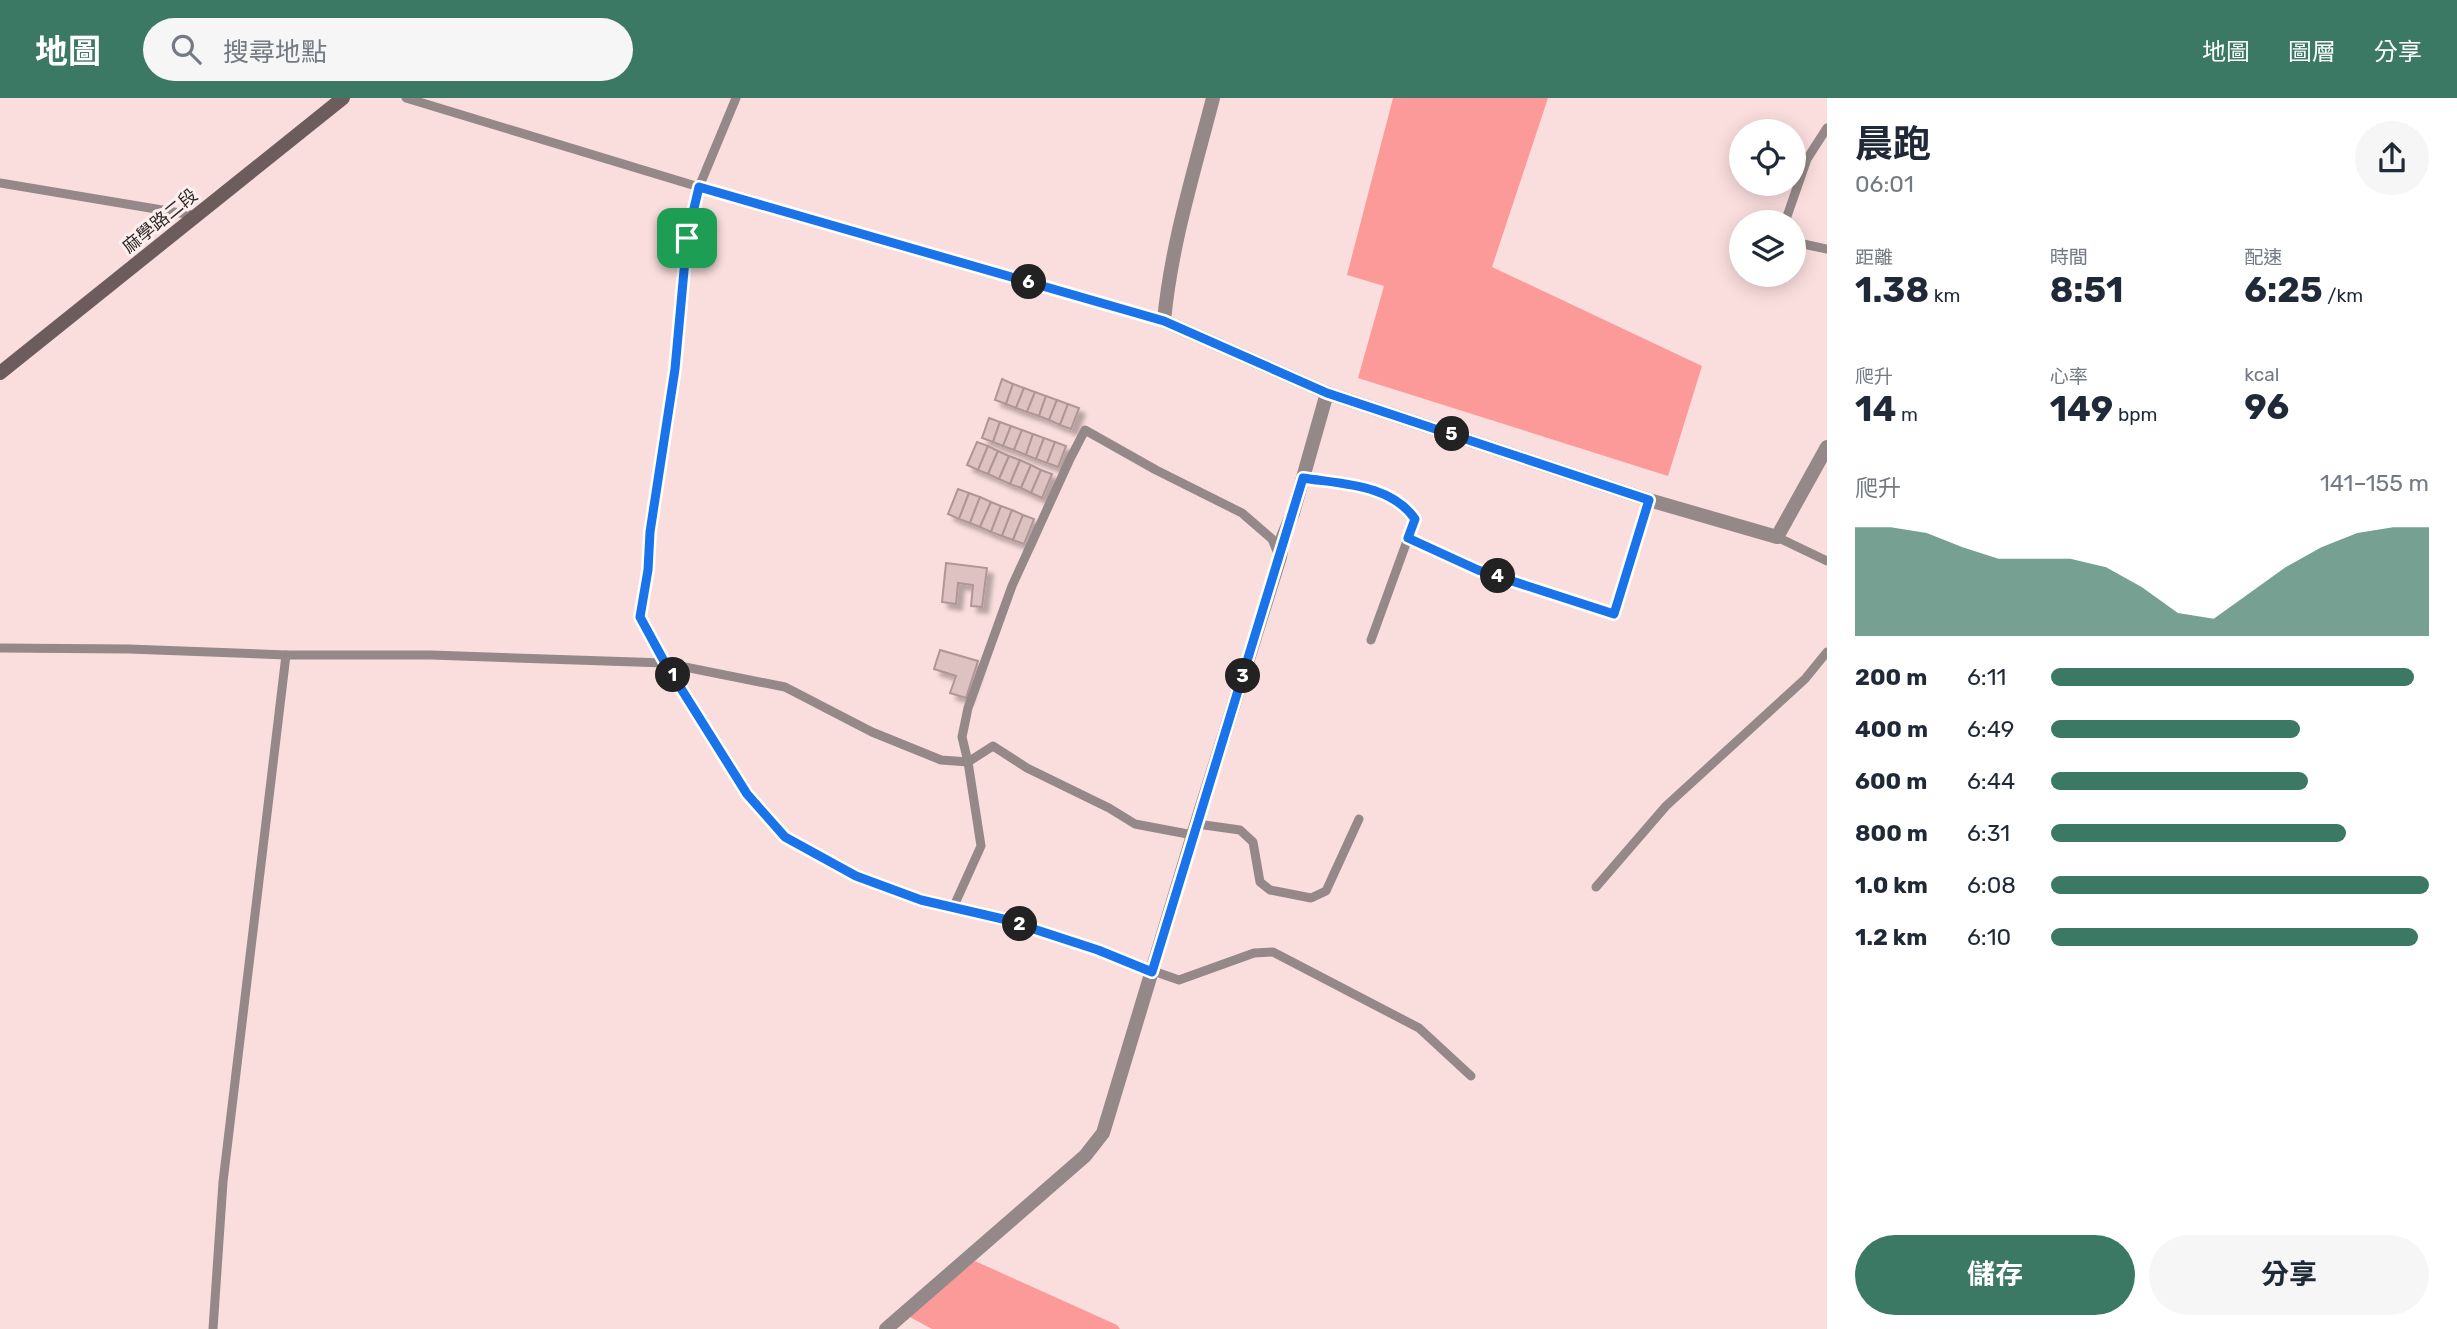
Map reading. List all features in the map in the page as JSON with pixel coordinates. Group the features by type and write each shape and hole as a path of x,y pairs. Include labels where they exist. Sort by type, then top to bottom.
{"main road":[{"name":"麻學路二段","path":"0,373 343,98"}],"street":[{"path":"1213,98 1182,217 1167,288 1164,321 1327,393 1649,500 1777,537 1827,447"},
{"path":"886,1329 1085,1156 1103,1133 1280,557 1283,537 1327,393"}],"lane":[{"path":"406,98 699,187 1164,321"},
{"path":"736,98 699,187 687,238 675,369 640,617 665,663 747,794 785,837 856,876 921,900 1003,919 1098,950 1152,972 1180,980 1254,953 1273,952 1419,1028 1471,1076"},
{"path":"1789,210 1807,159 1827,128"},
{"path":"0,183 198,216"},
{"path":"1806,245 1827,249"},
{"path":"953,908 981,846 962,737 968,708 1012,586 1085,430 1146,465 1242,513 1272,539 1280,557"},
{"path":"1303,478 1383,492 1408,508 1415,519 1371,640"},
{"path":"1408,538 1478,570 1614,614 1649,500"},
{"path":"1777,537 1827,561"},
{"path":"0,648 459,656 665,663 785,687 872,732 941,760 968,762 993,746 1027,768 1135,824 1195,830 1240,830 1253,842 1260,882 1270,890 1311,898 1326,891 1359,819"},
{"path":"1596,887 1666,806 1805,680 1827,652"},
{"path":"213,1329 223,1182 286,654"}],"shaded area":[{"path":"1393,98 1548,98 1492,267 1702,366 1668,476 1358,378 1384,286 1347,275"},
{"path":"975,1261 1117,1325 1120,1329 932,1329 908,1316"}],"building":[{"path":"1002,379 1013,384 1006,404 995,400"},
{"path":"1013,384 1024,388 1016,408 1006,404"},
{"path":"1024,388 1035,392 1027,412 1016,408"},
{"path":"1035,392 1046,396 1039,416 1027,412"},
{"path":"1046,396 1057,400 1049,420 1039,416"},
{"path":"1057,400 1068,404 1060,425 1049,420"},
{"path":"1068,404 1079,408 1071,429 1060,425"},
{"path":"989,418 1000,422 993,442 982,438"},
{"path":"1000,422 1011,426 1003,446 993,442"},
{"path":"1011,426 1022,430 1014,450 1003,446"},
{"path":"1022,430 1033,434 1026,455 1014,450"},
{"path":"1033,434 1044,438 1036,459 1026,455"},
{"path":"1044,438 1055,442 1047,463 1036,459"},
{"path":"977,442 988,446 978,470 967,465"},
{"path":"1055,442 1066,446 1058,467 1047,463"},
{"path":"988,446 998,451 988,474 978,470"},
{"path":"998,451 1009,456 999,479 988,474"},
{"path":"1009,456 1020,460 1010,484 999,479"},
{"path":"1020,460 1031,465 1021,488 1010,484"},
{"path":"1031,465 1041,470 1031,493 1021,488"},
{"path":"1041,470 1052,474 1042,498 1031,493"},
{"path":"958,489 969,493 959,519 948,514"},
{"path":"969,493 980,497 970,523 959,519"},
{"path":"980,497 991,502 980,527 970,523"},
{"path":"991,502 1001,506 991,532 980,527"},
{"path":"1001,506 1012,510 1002,536 991,532"},
{"path":"1012,510 1023,515 1013,540 1002,536"},
{"path":"1023,515 1034,519 1024,544 1013,540"},
{"path":"946,563 987,568 982,607 971,606 973,585 958,583 956,604 942,602"},
{"path":"940,650 978,661 966,698 950,693 956,676 934,669"}],"route":[{"path":"699,187 1164,321 1327,393 1649,500 1614,614 1478,570 1408,538 1415,519 1408,508 1383,492 1303,478 1152,972 1098,950 1003,919 921,900 856,876 785,837 747,794 665,663 640,617 675,369 687,238 699,187"}]}
